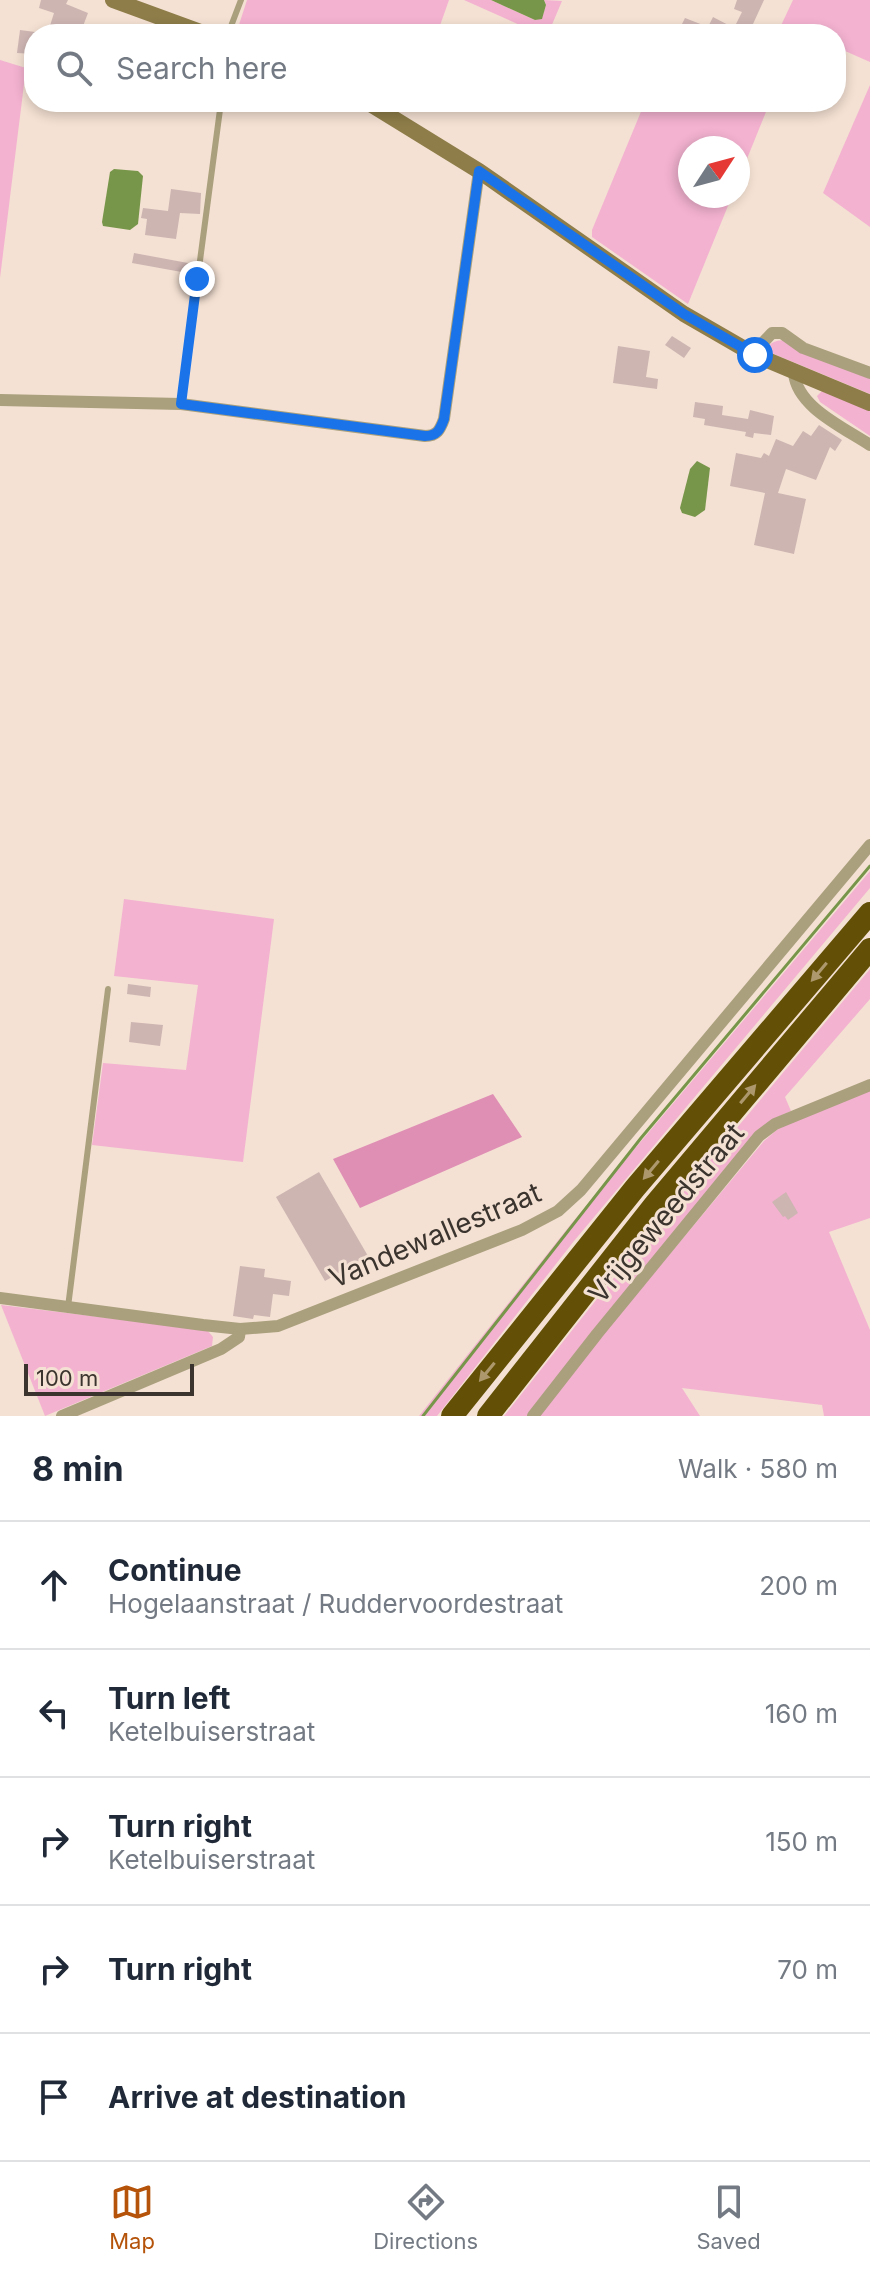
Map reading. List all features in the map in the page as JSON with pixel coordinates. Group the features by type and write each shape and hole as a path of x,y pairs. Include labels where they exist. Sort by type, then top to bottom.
{"highway":[{"path":"452,1416 635,1188 870,913"},
{"path":"488,1416 655,1204 870,949"}],"street":[{"path":"113,0 179,24"},
{"path":"383,112 479,171 684,314 755,355 870,403"},
{"path":"0,400 181,404 425,436 438,432 444,419 479,171"},
{"path":"755,355 772,333 782,333 803,348 870,373"},
{"path":"794,373 795,389 808,402 870,445"},
{"name":"Vandewallestraat","path":"0,1298 240,1329 278,1326 522,1230 558,1211 581,1190 870,845"},
{"name":"Vrijgeweedstraat","path":"533,1416 759,1136 775,1124 870,1085"},
{"path":"62,1416 221,1349 239,1337 240,1329"}],"lane":[{"path":"232,24 241,0"},
{"path":"181,404 220,112"},
{"path":"68,1307 108,989"}],"shaded area":[{"path":"247,0 449,0 441,24 239,24"},
{"path":"464,0 491,0 535,20 542,18 546,5 544,0 562,1 552,24 518,24"},
{"path":"491,0 544,0 546,5 542,19 535,20"},
{"path":"793,0 870,0 870,62 846,51 846,24 782,24"},
{"path":"0,60 24,67 24,84 0,278"},
{"path":"870,85 870,227 823,193"},
{"path":"641,112 766,112 750,151 750,136 678,136 678,208 727,208 688,304 592,237 592,230"},
{"path":"114,169 138,171 143,176 138,224 130,230 103,226 110,172"},
{"path":"783,340 870,375 870,394 769,352 767,349 772,343"},
{"path":"822,391 870,410 870,436 820,402 817,396"},
{"path":"697,461 710,468 705,510 695,517 682,513 680,508 690,469"},
{"path":"870,871 870,888 574,1241 437,1416 419,1416 571,1224"},
{"path":"124,899 274,919 243,1162 92,1145 103,1063 186,1070 198,985 114,976"},
{"path":"870,969 870,999 785,1097 791,1111 771,1120 529,1416 504,1416 662,1217"},
{"path":"870,1090 870,1218 829,1232 870,1330 870,1416 824,1416 822,1405 682,1388 700,1416 538,1416 764,1141 779,1128"},
{"path":"493,1094 522,1137 360,1208 333,1159"},
{"path":"1,1305 207,1330 213,1337 212,1346 45,1416"}],"building":[{"path":"41,0 68,0 66,4 88,13 84,24 51,24 54,13 39,8"},
{"path":"737,0 764,0 753,24 736,24 742,12 734,9"},
{"path":"713,17 726,24 710,24"},
{"path":"685,18 700,24 682,24"},
{"path":"20,30 24,31 24,53 17,53"},
{"path":"171,189 201,193 200,214 180,213 176,239 145,235 147,219 141,218 143,208 168,211"},
{"path":"134,253 188,263 187,273 132,263"},
{"path":"672,336 691,348 684,358 665,345"},
{"path":"618,346 650,351 646,377 658,379 657,389 613,383"},
{"path":"695,402 723,406 722,415 748,419 750,410 774,416 771,435 754,433 753,438 745,436 746,432 704,425 705,419 693,417"},
{"path":"819,425 842,440 835,451 830,447 816,480 786,469 778,493 806,499 794,554 754,545 765,493 730,486 736,453 761,458 764,453 769,456 776,439 793,446 803,431 811,436"},
{"path":"128,984 151,987 150,997 127,994"},
{"path":"131,1022 163,1025 160,1046 129,1042"},
{"path":"319,1172 368,1256 325,1281 276,1197"},
{"path":"786,1192 798,1213 788,1220 772,1202"},
{"path":"240,1266 265,1269 264,1277 291,1281 289,1296 273,1294 270,1317 254,1315 253,1319 233,1316"}],"waterway":[{"path":"423,1416 641,1138 870,866"}],"route":[{"path":"197,279 181,404 434,435 440,430 444,419 479,171 684,314 755,355"}]}
